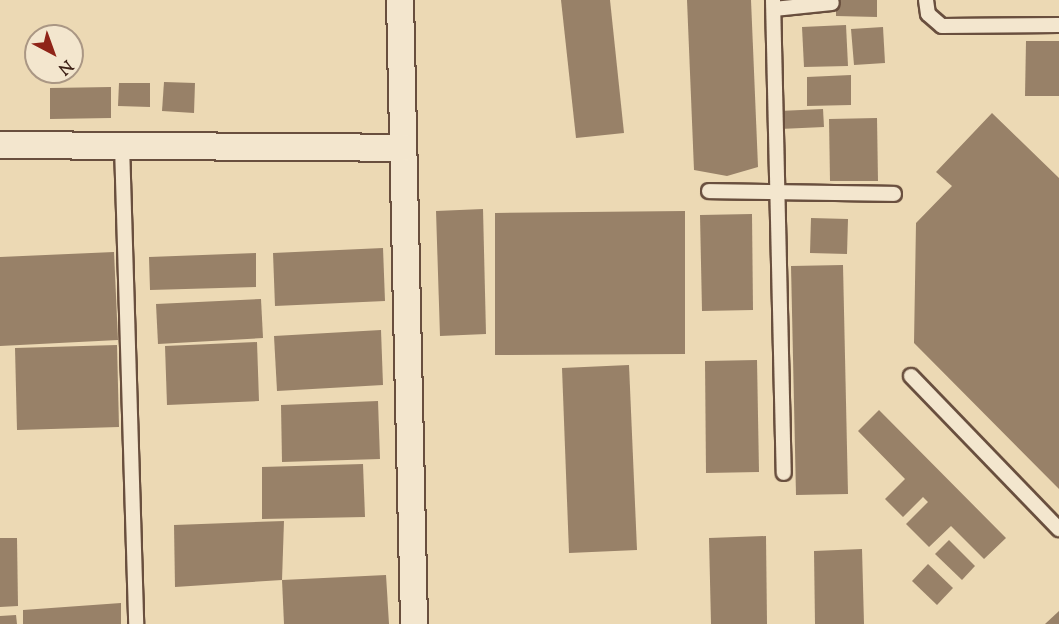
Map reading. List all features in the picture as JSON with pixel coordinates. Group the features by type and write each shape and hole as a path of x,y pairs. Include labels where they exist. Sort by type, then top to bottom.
{"street":[{"path":"400,0 414,624"},
{"path":"0,145 403,148"}],"lane":[{"path":"926,0 928,14 942,26 1059,25"},
{"path":"784,473 773,5 832,3"},
{"path":"122,145 136,624"},
{"path":"709,191 894,195"},
{"path":"912,376 1059,530"}],"building":[{"path":"561,0 610,0 624,133 576,138"},
{"path":"687,0 751,0 758,167 727,176 694,170"},
{"path":"836,0 877,0 877,17 836,16"},
{"path":"846,25 848,66 804,67 802,27"},
{"path":"883,27 885,63 854,65 851,29"},
{"path":"1026,41 1059,41 1059,96 1025,96"},
{"path":"851,75 851,105 807,106 807,77"},
{"path":"164,82 195,83 194,113 162,111"},
{"path":"119,83 150,83 150,107 118,106"},
{"path":"111,87 111,118 50,119 50,88"},
{"path":"823,109 824,127 780,129 779,111"},
{"path":"992,113 1059,178 1059,489 914,343 916,223 952,186 936,172"},
{"path":"877,118 878,181 830,181 829,119"},
{"path":"483,209 486,334 440,336 436,211"},
{"path":"685,211 685,354 495,355 495,213"},
{"path":"752,214 753,310 702,311 700,215"},
{"path":"811,218 848,219 847,254 810,253"},
{"path":"383,248 385,301 275,306 273,253"},
{"path":"114,252 118,340 0,346 0,257"},
{"path":"256,253 256,287 150,290 149,257"},
{"path":"843,265 848,494 796,495 791,266"},
{"path":"261,299 263,338 158,344 156,304"},
{"path":"381,330 383,385 277,391 274,336"},
{"path":"257,342 259,401 167,405 165,346"},
{"path":"117,345 119,427 17,430 15,348"},
{"path":"757,360 759,472 706,473 705,361"},
{"path":"629,365 637,550 569,553 562,368"},
{"path":"378,401 380,459 282,462 281,405"},
{"path":"879,410 1006,538 984,559 951,526 929,547 906,524 928,502 923,497 903,517 885,499 905,479 858,431"},
{"path":"363,464 365,517 262,519 262,467"},
{"path":"284,521 282,580 175,587 174,525"},
{"path":"766,536 767,624 711,624 709,538"},
{"path":"0,538 17,538 18,606 0,607"},
{"path":"949,540 975,566 962,580 935,554"},
{"path":"862,549 864,624 815,624 814,551"},
{"path":"928,564 953,588 937,605 912,581"},
{"path":"386,575 389,624 284,624 282,580"},
{"path":"121,603 121,624 23,624 23,610"},
{"path":"1059,611 1059,624 1045,624"},
{"path":"16,615 17,624 0,624 0,616"}]}
